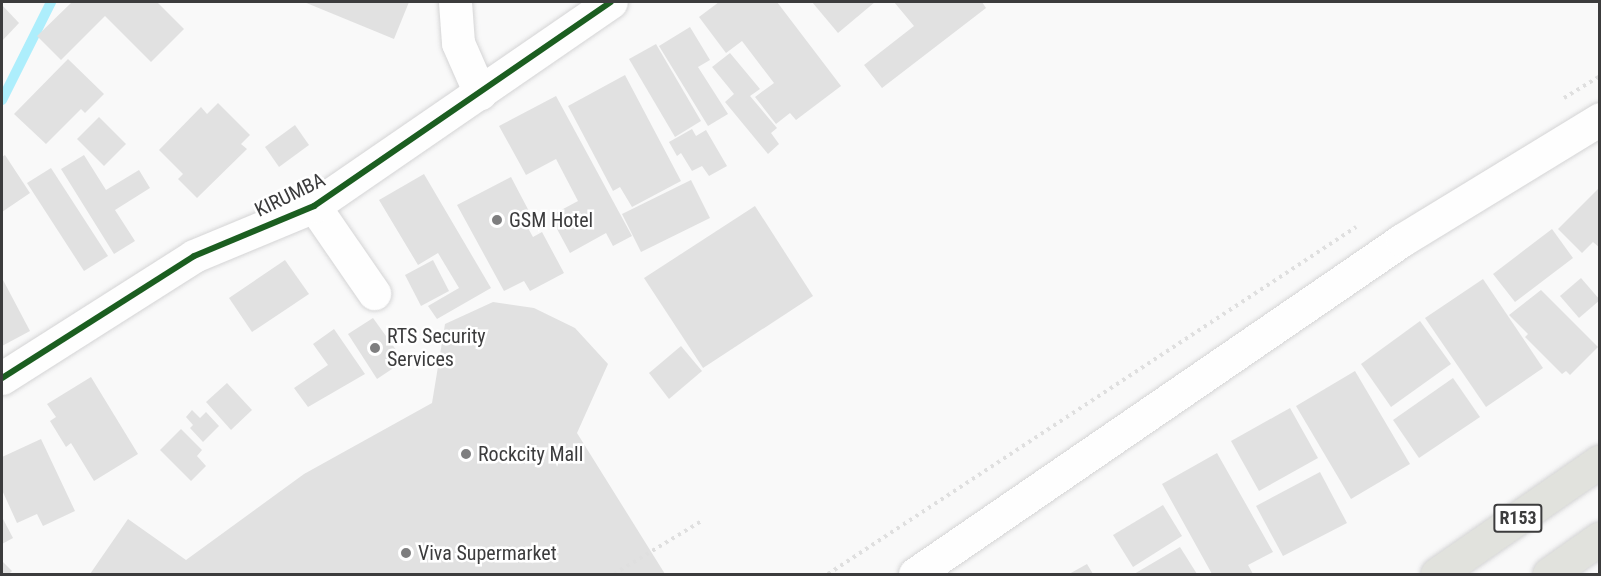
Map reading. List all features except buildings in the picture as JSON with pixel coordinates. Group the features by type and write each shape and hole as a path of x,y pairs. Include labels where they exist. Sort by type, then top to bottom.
{"main road":[{"name":"R153","path":"1437,574 1599,462"},
{"path":"1549,574 1599,538"}],"street":[{"path":"455,2 458,43 480,93"},
{"name":"KIRUMBA","path":"2,378 194,256 314,206 611,2"},
{"path":"915,574 1402,240 1599,119"},
{"path":"314,206 374,293"}],"path":[{"path":"1560,101 1599,76"},
{"path":"828,574 1363,223"},
{"path":"614,574 703,520"}],"waterway":[{"path":"2,100 51,2"}],"cycle path":[{"path":"2,378 194,256 314,206 611,2"}],"place":[{"name":"GSM Hotel","path":"497,220"},
{"name":"RTS Security Services","path":"375,348"},
{"name":"Rockcity Mall","path":"466,454"},
{"name":"Viva Supermarket","path":"406,553"}]}
